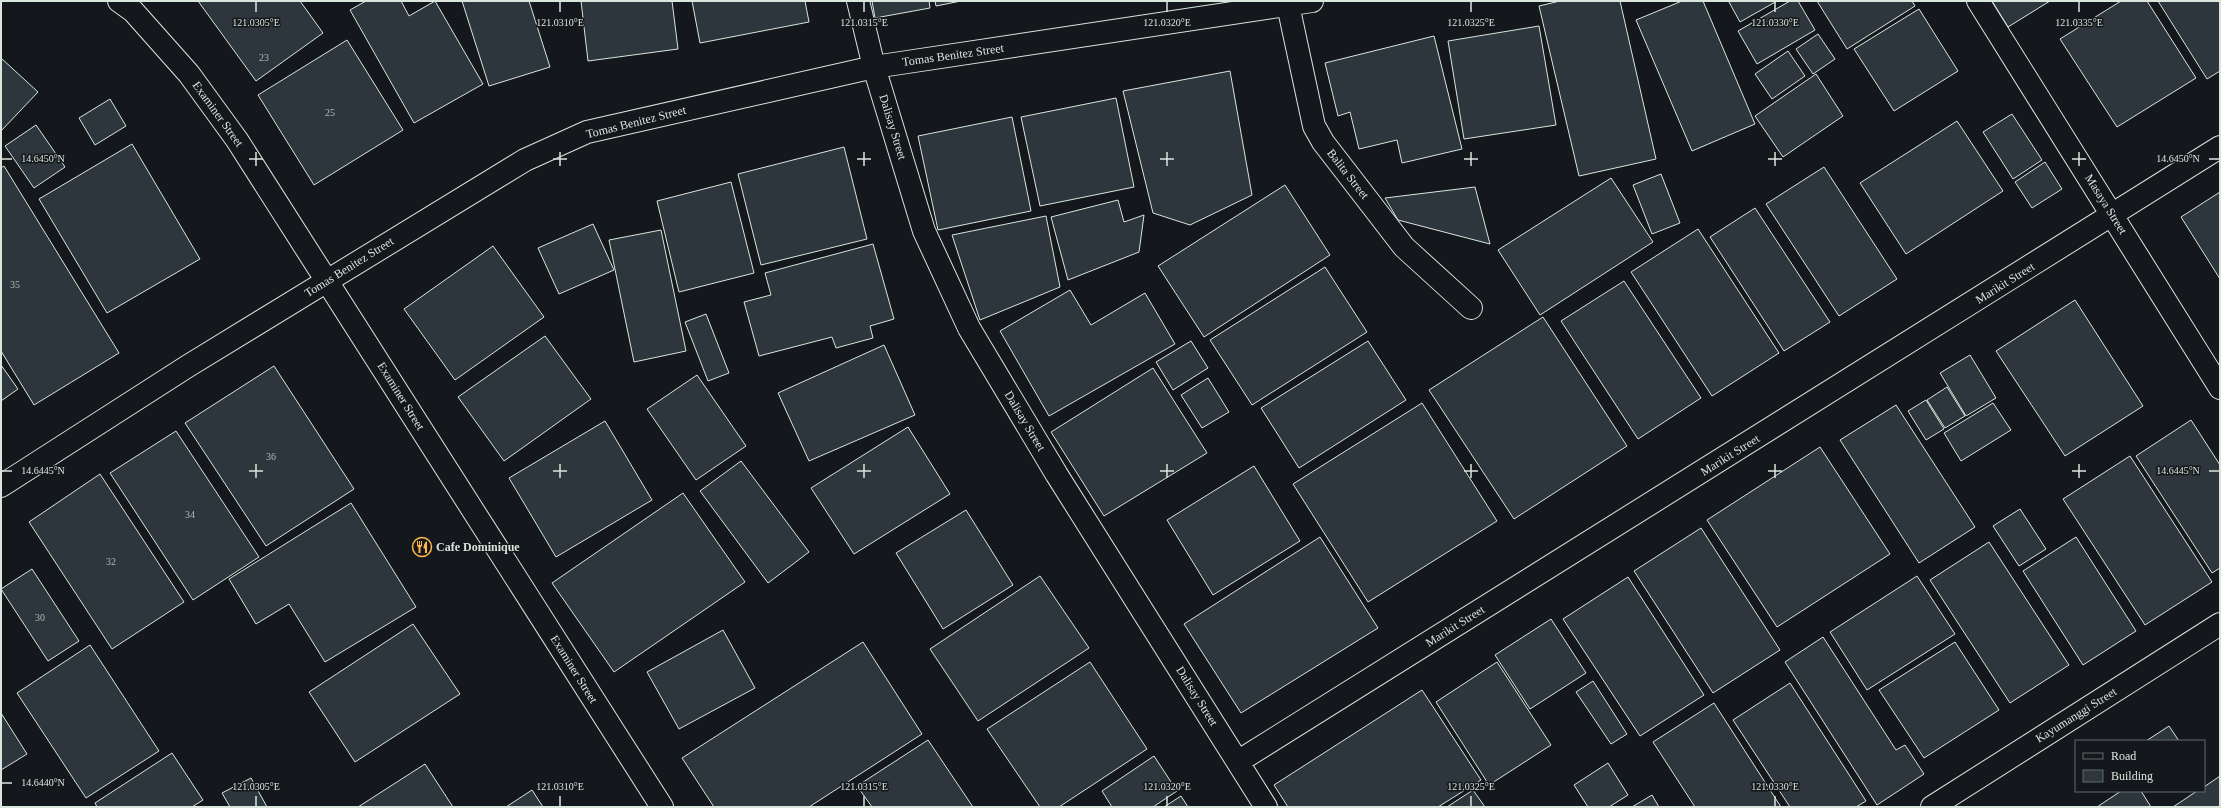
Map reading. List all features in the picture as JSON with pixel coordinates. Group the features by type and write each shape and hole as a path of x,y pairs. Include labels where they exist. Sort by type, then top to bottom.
{"street":[{"name":"Examiner Street","path":"119,1 133,11 189,74 237,140 328,280 662,807"},
{"name":"Dalisay Street","path":"858,1 874,67 924,231 969,328 1057,475 1266,807"},
{"name":"Tomas Benitez Street","path":"1,486 181,371 524,160 587,132 874,67 1312,1"},
{"name":"Masaya Street","path":"1978,1 2220,388"},
{"name":"Balita Street","path":"1288,5 1314,126 1323,142 1404,247 1471,308"},
{"name":"Marikit Street","path":"1239,762 2113,216 2220,147"},
{"name":"Kayumanggi Street","path":"1932,807 2220,624"}],"building":[{"path":"198,1 300,1 323,33 256,81"},
{"path":"366,1 401,1 409,16 435,1 483,84 414,123 350,10"},
{"path":"462,1 529,1 550,67 489,86"},
{"path":"581,1 672,1 678,49 588,61"},
{"path":"692,1 805,1 809,22 700,43"},
{"path":"872,1 929,1 930,8 875,18"},
{"path":"935,1 961,1 936,6"},
{"path":"1560,1 1620,1 1656,159 1579,176 1539,6"},
{"path":"1682,1 1703,1 1755,124 1692,151 1636,20"},
{"path":"1777,1 1740,22 1729,2"},
{"path":"1790,1 1798,1 1815,30 1757,64 1738,31"},
{"path":"1817,1 1912,1 1915,6 1847,49"},
{"path":"1992,1 2050,1 2008,27"},
{"path":"2121,1 2147,1 2196,78 2117,127 2060,39"},
{"path":"2158,1 2220,1 2220,71 2207,79"},
{"path":"1919,9 1958,71 1894,111 1854,49"},
{"path":"1539,26 1556,125 1464,139 1448,41"},
{"path":"1818,34 1835,59 1813,74 1796,49"},
{"path":"1434,36 1462,149 1402,163 1397,140 1359,149 1350,112 1338,116 1325,63"},
{"path":"347,40 403,130 314,185 258,95"},
{"path":"1788,51 1805,76 1772,99 1755,74"},
{"path":"1,58 38,92 1,131"},
{"path":"1230,71 1252,195 1190,225 1153,213 1123,91"},
{"path":"1816,74 1843,116 1783,157 1755,116"},
{"path":"1116,98 1134,187 1040,206 1021,117"},
{"path":"110,99 126,126 95,145 79,118"},
{"path":"2012,114 2042,160 2013,179 1983,132"},
{"path":"1012,117 1031,211 938,230 918,136"},
{"path":"1957,121 2003,191 1906,254 1860,183"},
{"path":"36,125 65,167 34,188 5,146"},
{"path":"132,144 200,259 107,313 39,199"},
{"path":"844,147 867,239 761,265 738,174"},
{"path":"2045,162 2062,189 2032,208 2015,182"},
{"path":"4,166 119,353 34,405 1,351 1,168"},
{"path":"1824,167 1897,279 1839,316 1766,204"},
{"path":"1661,174 1680,223 1652,234 1633,185"},
{"path":"1611,178 1653,242 1540,315 1498,250"},
{"path":"731,182 754,273 679,292 657,201"},
{"path":"1285,185 1330,255 1204,337 1158,266"},
{"path":"1475,187 1490,244 1398,220 1385,198"},
{"path":"2220,192 2220,279 2181,217"},
{"path":"1118,200 1124,222 1144,215 1139,252 1068,280 1051,217"},
{"path":"1755,208 1830,322 1784,351 1710,237"},
{"path":"1046,216 1060,287 980,320 952,235"},
{"path":"593,224 614,270 559,294 538,248"},
{"path":"1698,229 1779,353 1712,396 1631,272"},
{"path":"661,230 686,351 634,362 609,240"},
{"path":"873,244 894,319 870,326 873,338 836,348 832,337 759,356 744,302 771,295 765,273"},
{"path":"493,246 544,317 455,380 404,309"},
{"path":"1325,267 1367,332 1252,405 1210,340"},
{"path":"1624,281 1701,398 1638,439 1561,321"},
{"path":"1070,290 1091,325 1145,293 1175,344 1049,416 1000,331"},
{"path":"2075,300 2143,406 2065,456 1996,351"},
{"path":"706,314 729,373 708,381 685,322"},
{"path":"1543,317 1627,446 1514,519 1429,390"},
{"path":"545,336 591,399 504,461 458,397"},
{"path":"1191,341 1208,368 1173,390 1156,362"},
{"path":"1368,341 1406,400 1299,468 1261,408"},
{"path":"884,345 915,415 809,461 778,393"},
{"path":"1970,355 1996,398 1966,416 1940,373"},
{"path":"1,365 18,389 1,401"},
{"path":"274,366 354,489 266,546 185,423"},
{"path":"1153,368 1207,453 1104,516 1051,432"},
{"path":"697,375 746,446 696,480 647,409"},
{"path":"1208,378 1229,412 1202,428 1181,395"},
{"path":"1947,387 1965,416 1945,428 1927,400"},
{"path":"1926,400 1944,429 1926,440 1908,411"},
{"path":"1422,403 1497,521 1368,602 1293,484"},
{"path":"1993,403 2011,430 1961,461 1944,433"},
{"path":"1896,405 1975,527 1919,563 1840,440"},
{"path":"2191,420 2220,465 2220,568 2212,573 2136,456"},
{"path":"605,421 652,500 556,557 509,478"},
{"path":"908,427 950,494 854,554 811,488"},
{"path":"176,431 259,557 193,600 110,473"},
{"path":"1820,447 1890,554 1777,627 1707,520"},
{"path":"2130,456 2212,582 2145,625 2063,499"},
{"path":"741,461 809,552 768,583 700,491"},
{"path":"1254,466 1300,541 1213,595 1167,520"},
{"path":"100,474 184,602 112,649 29,522"},
{"path":"683,493 745,582 614,672 552,583"},
{"path":"351,503 416,607 325,662 289,604 256,624 229,579"},
{"path":"2020,509 2046,549 2019,566 1993,526"},
{"path":"966,510 1013,585 943,629 896,553"},
{"path":"1701,528 1780,650 1713,693 1634,571"},
{"path":"1320,537 1378,628 1241,713 1184,624"},
{"path":"2076,537 2136,631 2083,665 2023,571"},
{"path":"1989,542 2069,665 2010,703 1930,580"},
{"path":"32,569 79,641 48,661 1,589"},
{"path":"1040,576 1089,648 978,721 930,649"},
{"path":"1917,576 1955,634 1867,690 1830,632"},
{"path":"1628,577 1704,695 1640,736 1563,619"},
{"path":"1551,619 1586,673 1530,709 1495,655"},
{"path":"413,624 460,694 355,762 309,692"},
{"path":"723,630 755,688 679,729 647,672"},
{"path":"1823,637 1896,750 1905,745 1924,774 1877,805 1785,662"},
{"path":"863,642 922,734 809,807 714,807 682,758"},
{"path":"1955,642 1999,710 1924,758 1879,690"},
{"path":"90,645 159,751 86,798 17,693"},
{"path":"1090,662 1147,749 1059,807 1040,807 987,729"},
{"path":"1497,662 1551,745 1489,785 1436,702"},
{"path":"1593,681 1627,734 1611,744 1576,692"},
{"path":"1790,683 1866,801 1856,807 1790,807 1733,720"},
{"path":"1422,690 1481,780 1438,807 1288,807 1274,785"},
{"path":"1714,703 1781,807 1695,807 1653,742"},
{"path":"1,713 27,754 1,770"},
{"path":"2169,726 2178,740 2148,740"},
{"path":"928,740 973,807 872,807 857,786"},
{"path":"172,753 203,800 192,807 97,807 95,803"},
{"path":"1154,756 1177,791 1153,807 1112,807 1102,791"},
{"path":"1608,763 1628,795 1609,807 1588,807 1574,785"},
{"path":"425,764 453,807 358,807"},
{"path":"2220,776 2220,807 2173,807 2196,792 2205,792 2205,786"},
{"path":"251,778 267,807 230,807 222,793"},
{"path":"532,790 543,807 506,807"},
{"path":"1473,790 1485,807 1447,807"},
{"path":"2120,792 2142,792 2151,807 2097,807"},
{"path":"1652,795 1659,807 1632,807"},
{"path":"1181,796 1188,807 1164,807"}],"place":[{"name":"Cafe Dominique","path":"422,547"}]}
